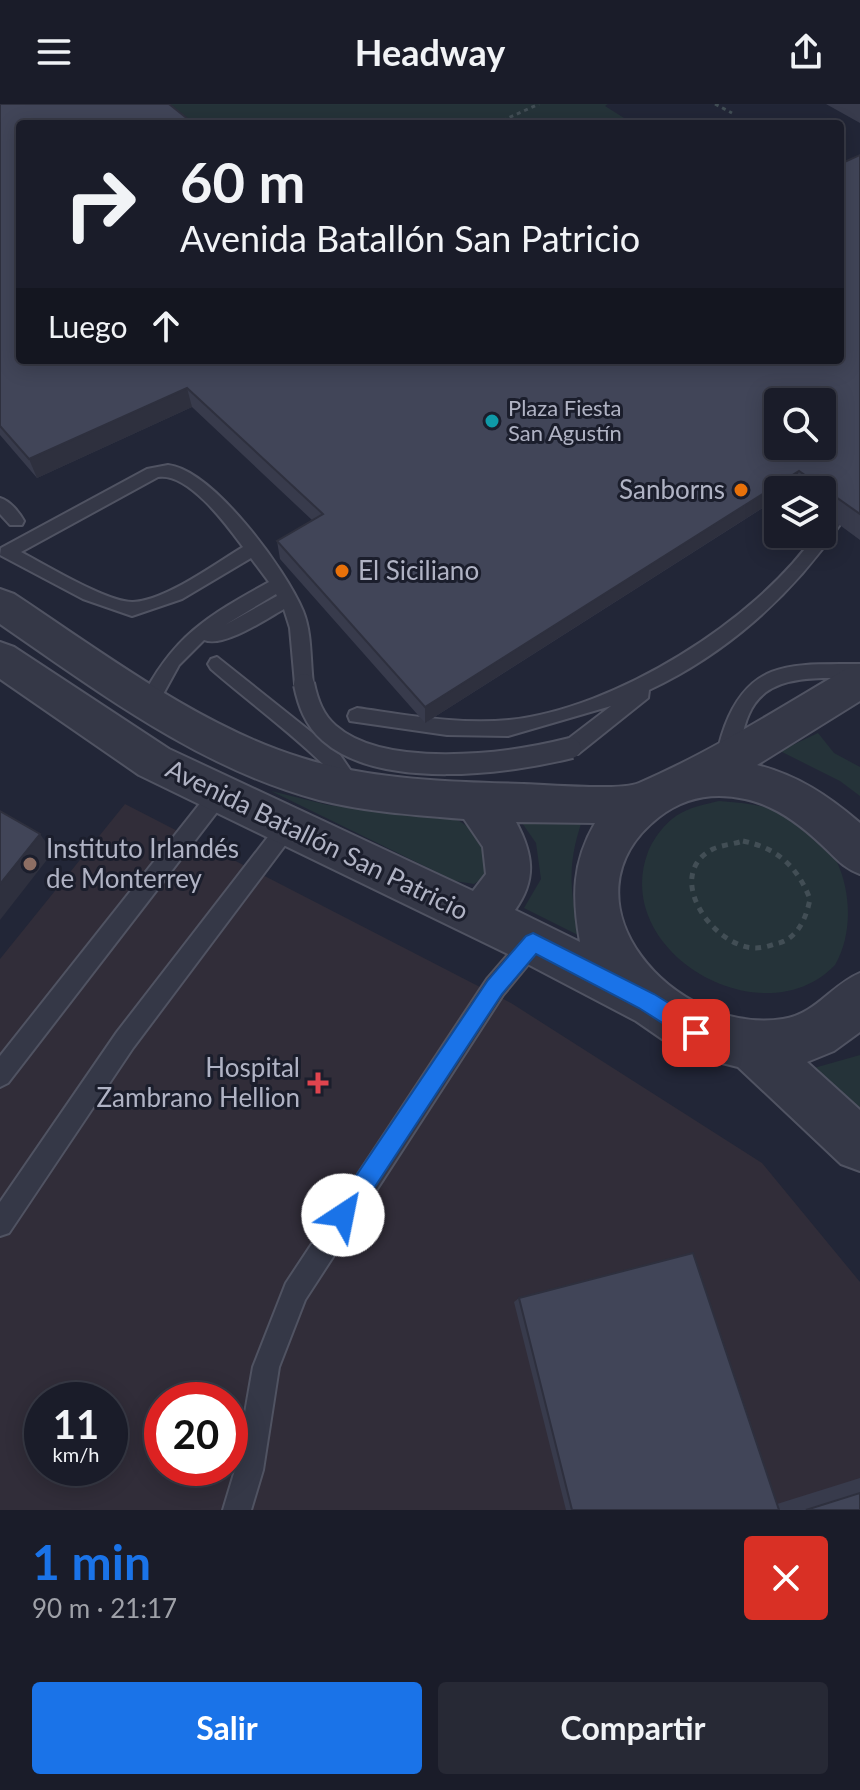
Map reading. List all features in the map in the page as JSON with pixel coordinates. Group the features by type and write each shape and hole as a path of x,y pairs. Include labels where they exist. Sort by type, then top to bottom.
{"street":[{"name":"Avenida Batallón San Patricio","path":"0,604 149,702 226,745 289,773 355,790 477,802 557,806 643,803"},
{"name":"Avenida Batallón San Patricio","path":"0,658 154,762 533,942 646,1001 696,1033 753,1047"},
{"path":"646,1001 605,946 597,906 598,865 614,832 643,803 668,787 712,770 860,681"},
{"path":"712,770 769,786 806,804 837,827 860,854"},
{"path":"477,802 503,835 509,873 503,893 477,918"},
{"path":"753,1047 808,1039 842,1019 860,997"},
{"path":"753,1047 860,1145"}],"lane":[{"path":"4,551 162,470 181,473 254,548 283,591 295,613 308,705 333,737 352,748 384,757 459,763 509,762 541,758 571,748 660,678 713,645 758,609 798,570 860,490"},
{"path":"0,504 16,521"},
{"path":"4,551 113,604 135,609 154,605 254,548"},
{"path":"149,702 167,669 188,644 231,630 283,591"},
{"path":"217,664 333,761 355,790"},
{"path":"712,770 732,722 753,689 766,681 796,673 860,671"},
{"path":"357,716 433,726 505,728 581,710 660,678"},
{"path":"0,1075 220,793"},
{"path":"0,1224 125,1040 288,826"},
{"path":"237,1510 249,1470 266,1367 295,1292 495,987 533,942"}],"path":[{"path":"504,120 539,104"},
{"path":"715,104 732,113"},
{"path":"724,843 754,843 774,850 798,870 810,899 801,929 775,945 741,945 707,924 693,902 691,888 697,862 724,843"}],"shaded area":[{"path":"149,104 608,104 605,106 627,120 169,120"},
{"path":"818,733 834,753 860,767 860,796 840,781 780,751"},
{"path":"271,791 328,805 458,820 478,834 488,859 486,876 474,884 455,881"},
{"path":"719,801 761,806 801,821 817,833 830,849 839,868 848,908 843,948 835,965 805,986 770,993 734,989 700,974 671,951 651,922 642,889 651,846 662,829 677,815"},
{"name":"Hospital Zambrano Hellion","path":"125,804 511,1003 762,1163 860,1282 860,1510 0,1510 0,959"},
{"path":"585,812 575,845 572,874 580,936 524,908 541,879 536,843 520,820"},
{"path":"860,1055 860,1116 814,1068"}],"building":[{"name":"Plaza Fiesta San Agustín","path":"0,104 169,104 189,120 16,120 16,364 844,364 844,162 860,155 860,514 836,497 836,476 806,476 799,471 791,476 764,476 764,493 425,707 277,541 323,514 187,388 29,459 0,426"},
{"path":"0,811 40,834 0,884"},
{"path":"693,1253 779,1510 572,1510 519,1298"},
{"path":"860,1493 860,1510 806,1510"}],"place":[{"name":"Plaza Fiesta San Agustín","path":"492,421"},
{"name":"Sanborns","path":"741,490"},
{"name":"El Siciliano","path":"342,571"},
{"name":"Instituto Irlandés de Monterrey","path":"30,864"},
{"name":"Hospital Zambrano Hellion","path":"318,1083"}],"route":[{"path":"343,1215 495,987 533,942 646,1001 696,1033"}]}
